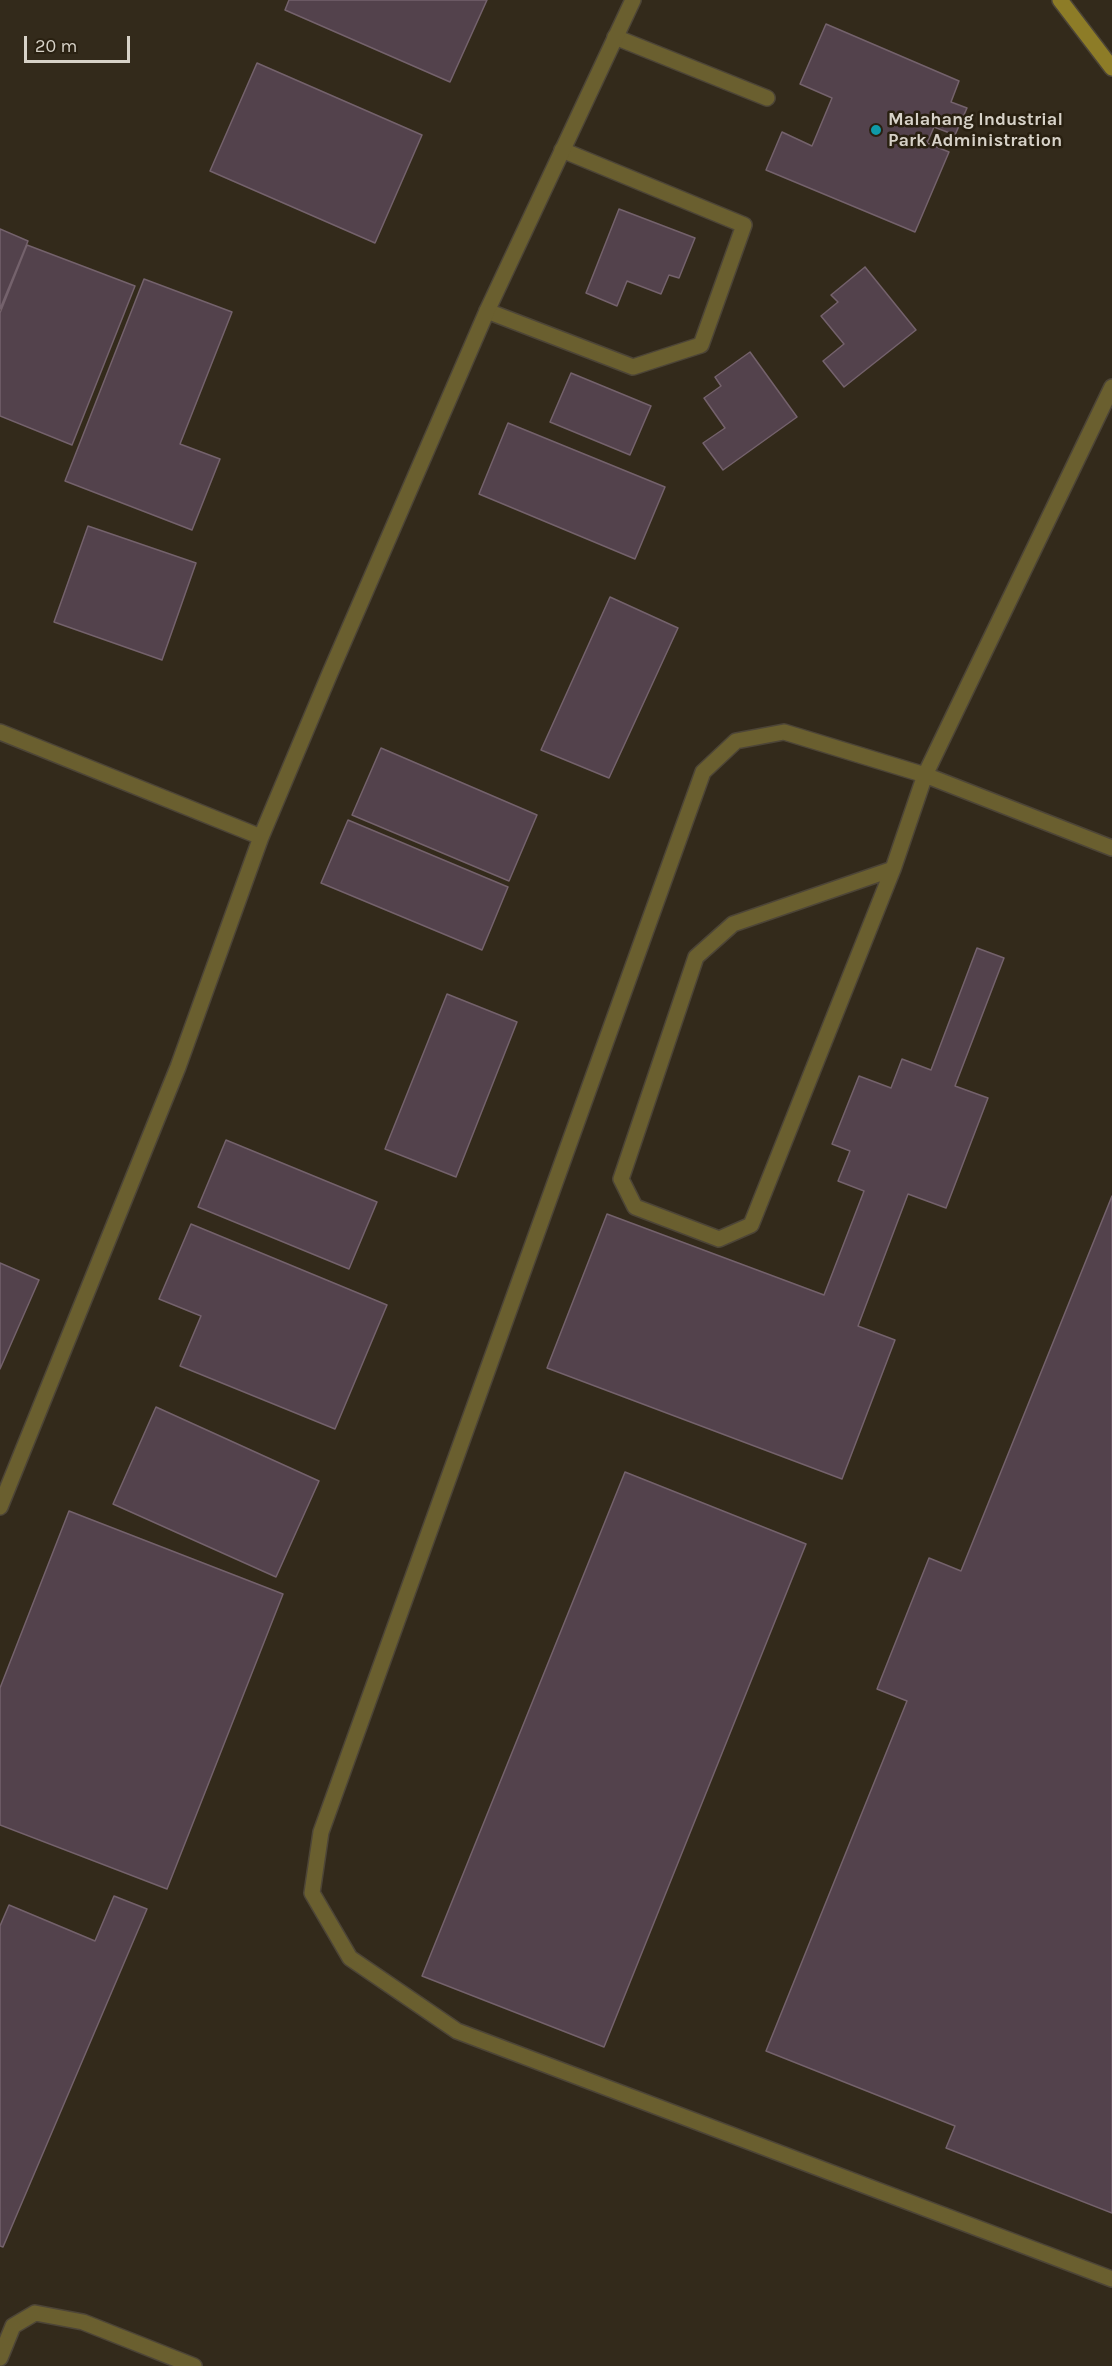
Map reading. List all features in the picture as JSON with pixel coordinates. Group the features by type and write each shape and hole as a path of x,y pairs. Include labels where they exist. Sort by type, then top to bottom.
{"main road":[{"path":"1060,0 1112,68"}],"street":[{"path":"0,1507 178,1066 261,837 487,311 633,0"},
{"path":"615,37 767,98"},
{"path":"487,311 633,367 701,345 744,225 562,150"},
{"path":"893,869 733,924 696,957 621,1179 635,1207 719,1239 751,1225 893,869 925,776 1112,387"},
{"path":"0,732 261,837"},
{"path":"1112,848 925,776 784,732 736,741 703,772 321,1832 312,1893 350,1958 457,2031 1112,2279"},
{"path":"0,2358 13,2326 35,2313 83,2322 194,2366"}],"building":[{"path":"289,0 487,0 450,82 285,10"},
{"name":"Malahang Industrial Park Administration","path":"826,24 959,81 951,102 967,108 955,135 934,127 927,143 949,152 915,232 766,170 782,132 812,146 832,98 800,84"},
{"path":"257,63 422,135 375,243 210,171"},
{"path":"619,209 695,238 679,278 669,275 661,294 627,281 617,306 586,293"},
{"path":"0,229 28,241 0,309"},
{"path":"27,245 135,286 72,445 0,416 0,313"},
{"path":"865,267 916,330 844,387 823,361 844,344 821,316 838,302 831,295"},
{"path":"144,279 232,312 180,444 220,459 192,530 65,481"},
{"path":"750,352 797,417 723,470 703,443 725,428 704,398 721,386 715,377"},
{"path":"571,373 651,406 630,455 550,422"},
{"path":"508,423 665,487 635,559 479,494"},
{"path":"88,526 196,563 162,660 54,622"},
{"path":"610,597 678,628 609,778 541,750"},
{"path":"381,748 537,815 509,881 352,815"},
{"path":"348,820 508,887 482,950 321,883"},
{"path":"977,948 1004,958 955,1086 988,1098 946,1208 908,1194 858,1326 895,1340 842,1479 547,1368 607,1214 824,1295 864,1191 838,1181 850,1151 832,1144 859,1076 891,1088 902,1059 931,1070"},
{"path":"447,994 517,1022 456,1177 385,1149"},
{"path":"226,1140 377,1202 349,1269 198,1207"},
{"path":"1112,1196 1112,2213 946,2148 955,2126 766,2051 907,1701 877,1689 929,1558 961,1571"},
{"path":"191,1224 387,1305 335,1429 180,1366 201,1316 159,1299"},
{"path":"0,1263 39,1280 0,1369"},
{"path":"156,1407 319,1481 276,1577 113,1504"},
{"path":"625,1472 806,1544 604,2047 422,1976"},
{"path":"69,1511 283,1594 167,1889 0,1825 0,1688"},
{"path":"114,1896 147,1909 3,2247 0,2246 0,1926 9,1905 95,1941"}],"place":[{"name":"Malahang Industrial Park Administration","path":"876,130"}]}
